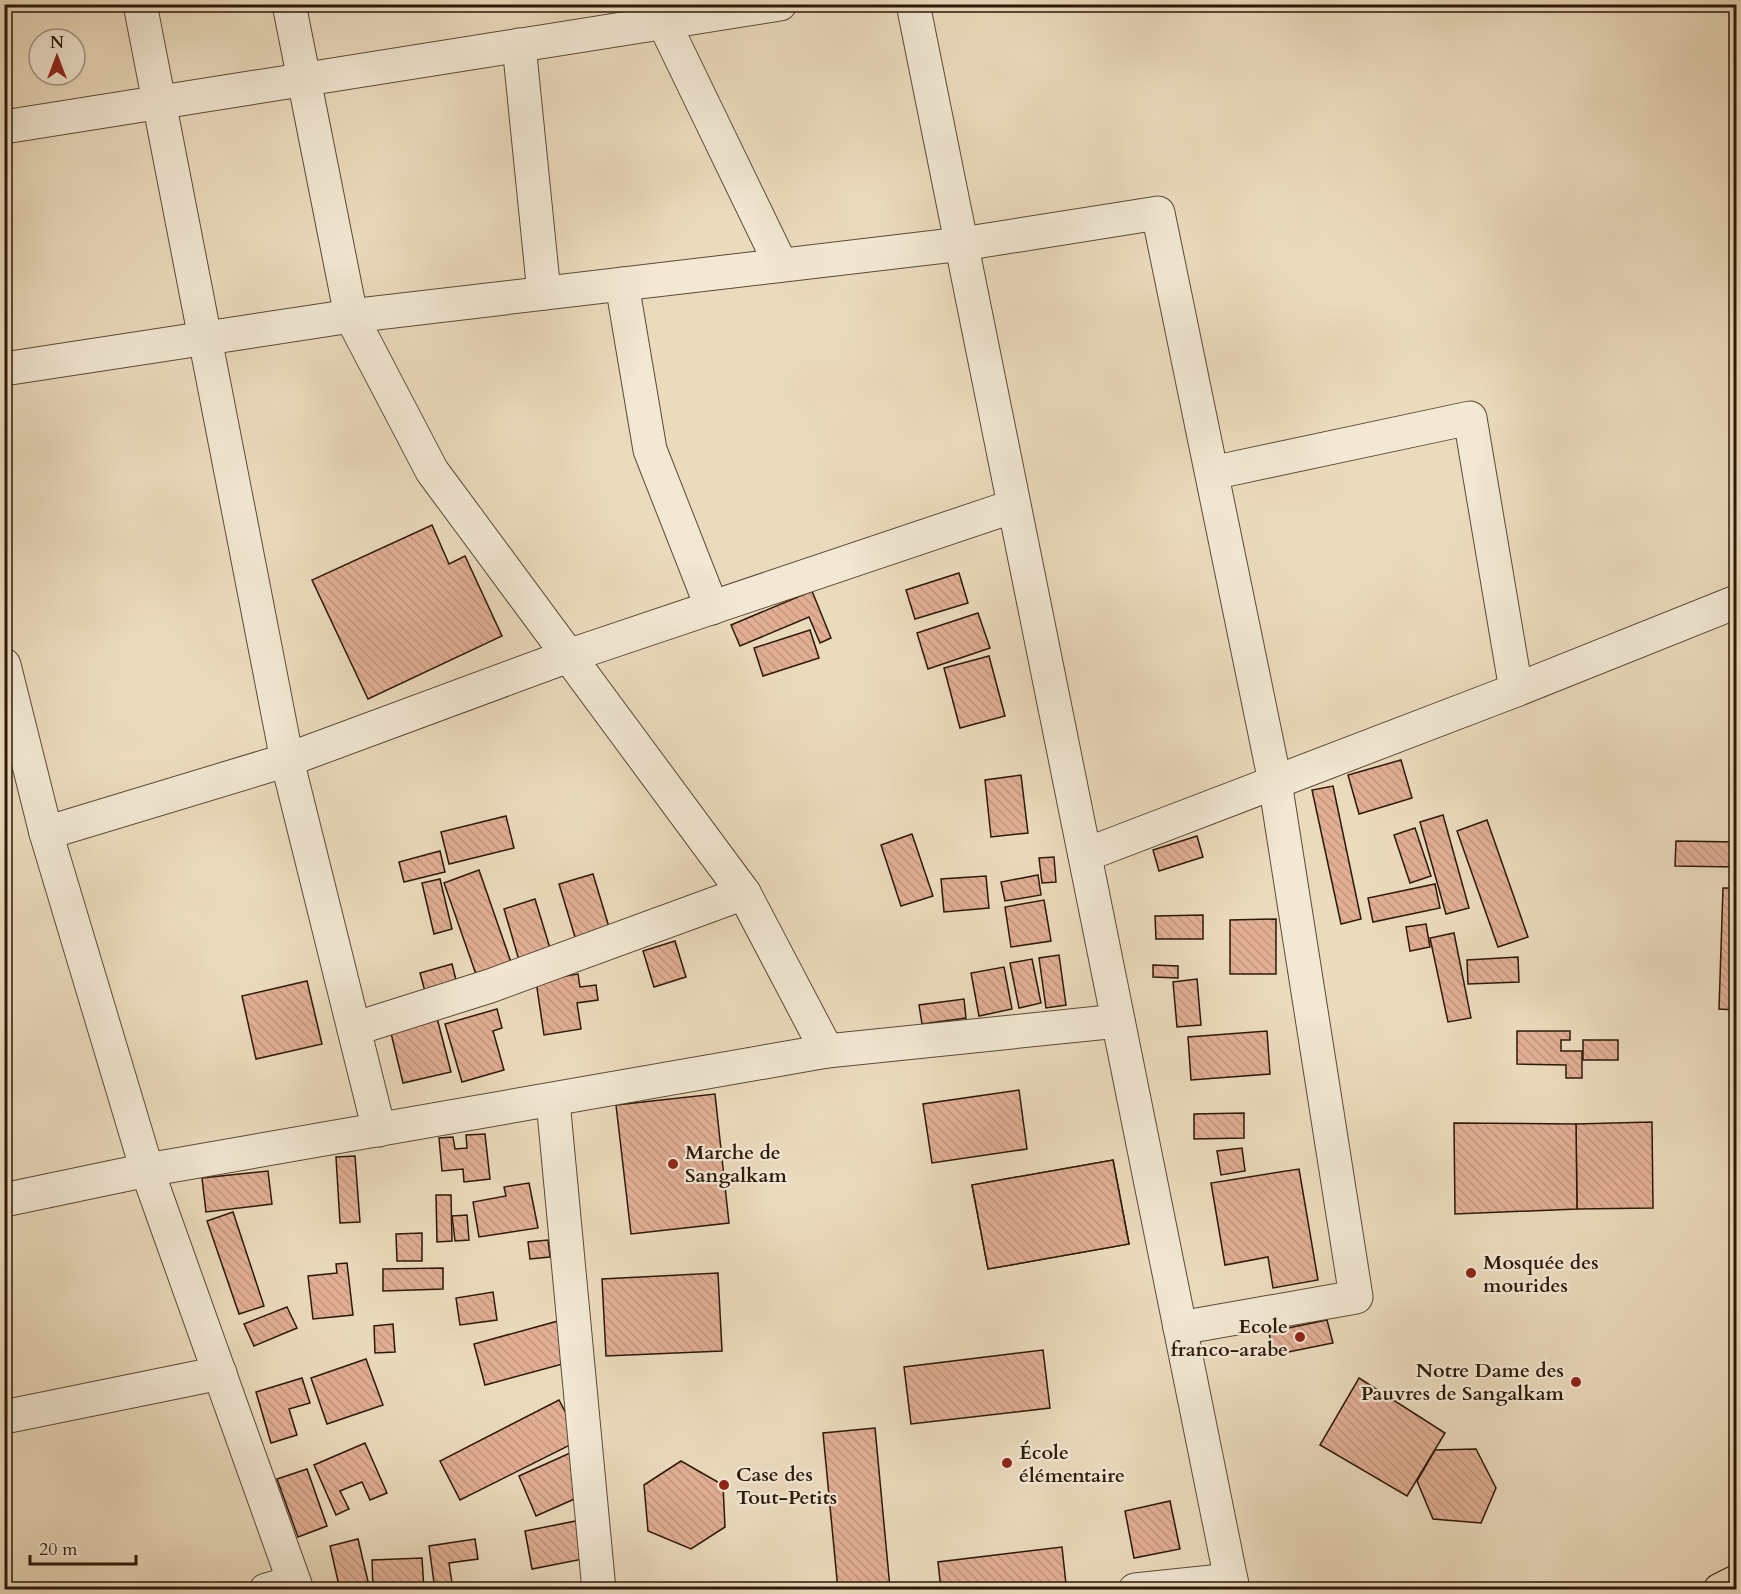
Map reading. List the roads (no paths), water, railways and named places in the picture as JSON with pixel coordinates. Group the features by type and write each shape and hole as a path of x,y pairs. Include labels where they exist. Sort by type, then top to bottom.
{"main road":[{"path":"1720,1590 1737,1582"}],"street":[{"path":"140,4 287,760 378,1130"},
{"path":"289,4 351,316 432,471 744,893 827,1051"},
{"path":"4,127 519,45 655,14 780,4"},
{"path":"913,4 1232,1585 1135,1590"},
{"path":"655,14 781,265"},
{"path":"519,45 544,293"},
{"path":"4,369 351,316 962,244 1158,213 1275,782 1356,1296 1180,1328"},
{"path":"622,284 650,450 712,608"},
{"path":"1212,473 1470,418 1516,690"},
{"path":"46,833 287,760 568,657 1014,506"},
{"path":"1085,855 1516,690 1737,602"},
{"path":"4,665 46,833 147,1170 219,1374 286,1587"},
{"path":"354,1029 490,986 744,893"},
{"path":"4,1200 147,1170 553,1101 827,1051 1118,1021"},
{"path":"553,1101 599,1590"},
{"path":"4,1416 219,1374"}],"place":[{"name":"Marche de Sangalkam","path":"673,1164"},
{"name":"Mosquée des mourides","path":"1471,1273"},
{"name":"Ecole franco-arabe","path":"1300,1337"},
{"name":"Notre Dame des Pauvres de Sangalkam","path":"1576,1382"},
{"name":"École élémentaire","path":"1007,1463"},
{"name":"Case des Tout-Petits","path":"724,1485"}]}
